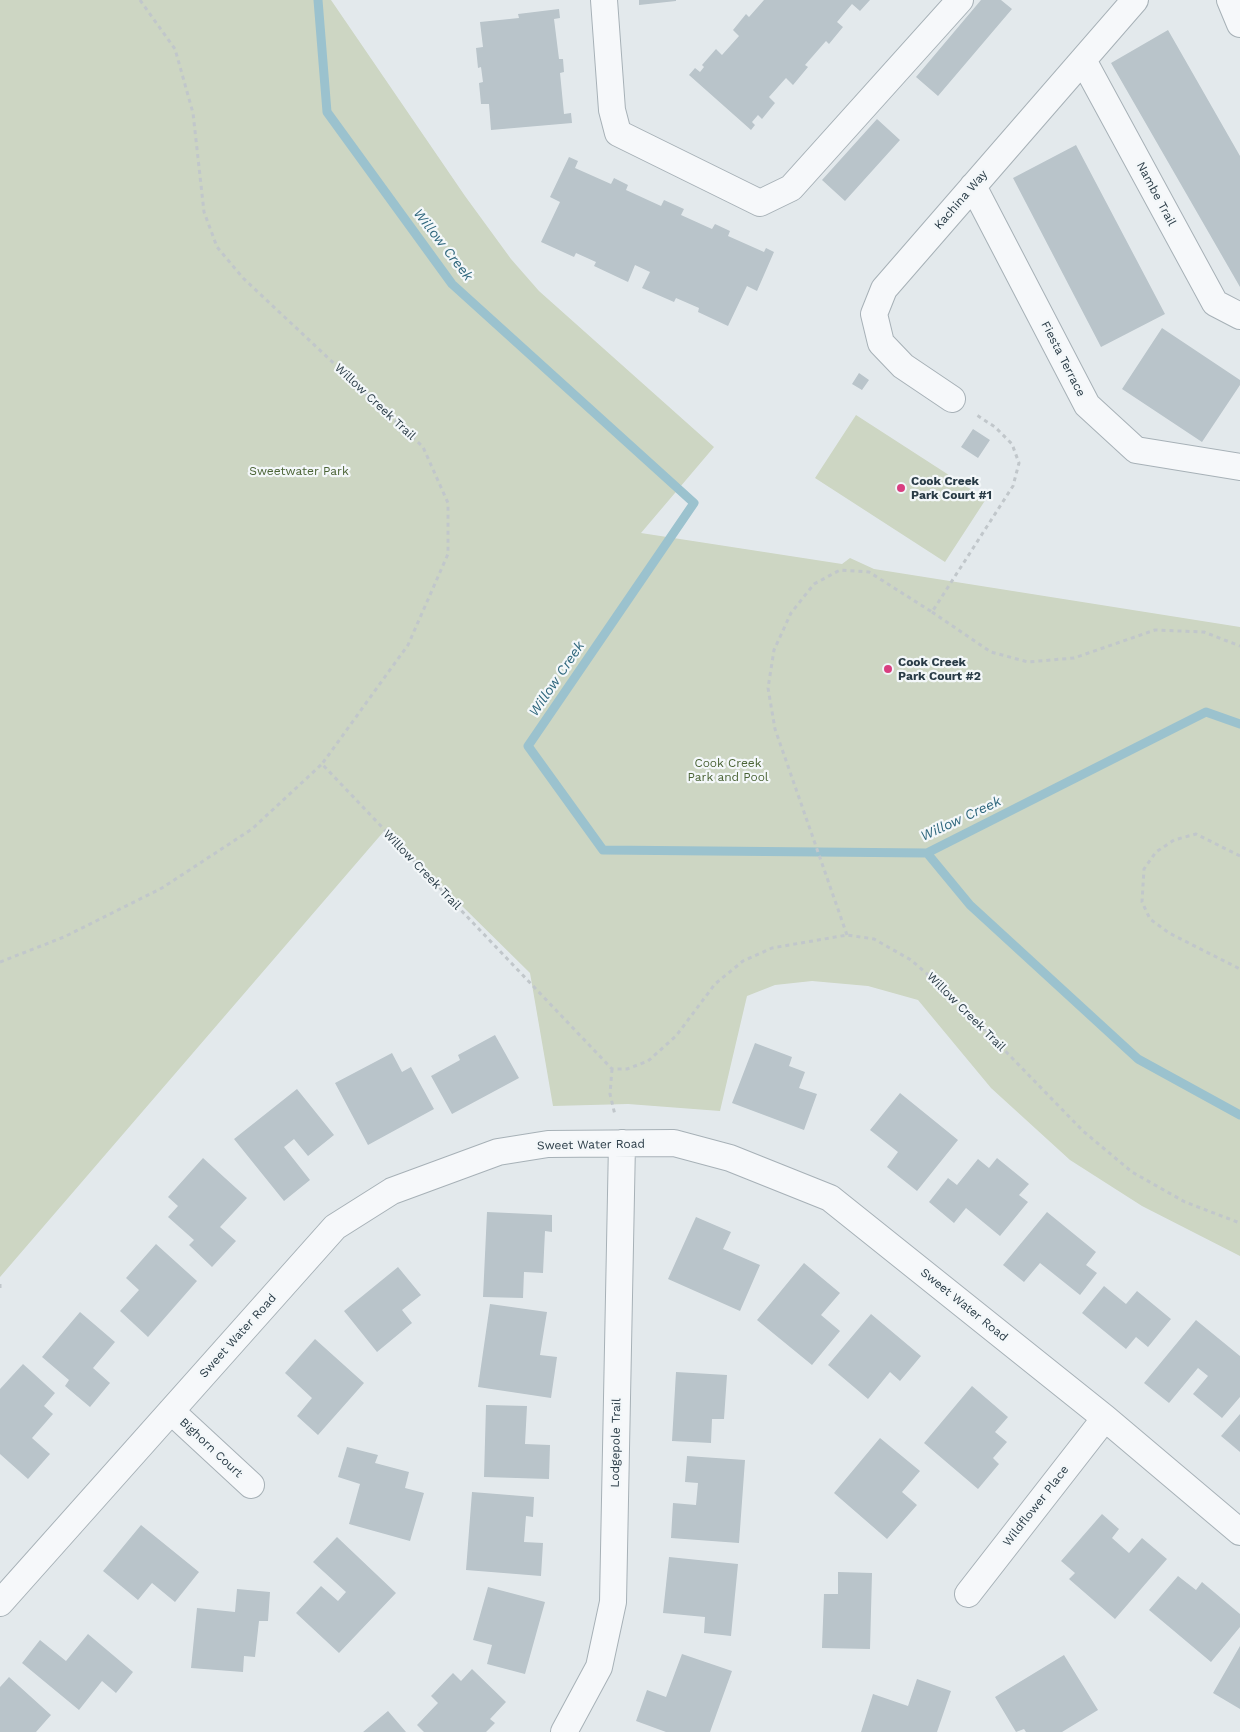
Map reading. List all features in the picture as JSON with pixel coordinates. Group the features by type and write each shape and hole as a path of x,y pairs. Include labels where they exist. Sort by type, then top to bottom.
{"street":[{"path":"604,0 612,110 618,133 760,203 791,188 960,0"},
{"name":"Kachina Way","path":"952,399 903,366 881,343 874,314 884,289 1135,0"},
{"path":"1230,0 1240,24"},
{"name":"Nambe Trail","path":"1083,60 1215,303 1240,316"},
{"name":"Fiesta Terrace","path":"973,186 1087,405 1136,450 1240,467"},
{"name":"Lodgepole Trail","path":"564,1732 599,1667 613,1602 622,1143"},
{"name":"Sweet Water Road","path":"0,1603 335,1227 392,1191 498,1152 548,1144 674,1144 730,1158 830,1198 1105,1418 1240,1532"},
{"name":"Bighorn Court","path":"171,1411 251,1485"},
{"name":"Wildflower Place","path":"968,1594 1105,1418"}],"path":[{"name":"Willow Creek Trail","path":"140,0 175,49 193,113 204,212 217,246 243,278 423,447 448,503 448,554 408,645 322,764 612,1069 627,1069 648,1062 676,1036 715,984 742,961 772,948 847,935 874,939 911,960 948,991 1083,1132 1132,1172 1185,1202 1240,1223"},
{"path":"932,612 1013,486 1019,463 1012,444 1007,438 995,427 952,399"},
{"path":"847,935 775,729 768,688 774,650 791,613 814,584 840,570 869,572 991,652 1028,662 1074,658 1155,630 1204,632 1240,646"},
{"path":"0,962 64,938 162,888 252,829 322,764"},
{"path":"1240,856 1196,834 1174,840 1156,852 1144,869 1142,902 1150,919 1169,933 1240,968"},
{"path":"612,1069 610,1094 622,1143"},
{"path":"0,1284 0,1289"}],"green space":[{"path":"0,0 331,0 465,196 511,259 539,291 714,447 641,533 842,564 850,558 874,569 1240,627 1240,1256 1142,1206 1070,1160 991,1088 918,1000 868,986 812,981 775,985 747,996 720,1111 628,1104 553,1106 530,973 385,830 0,1277"},
{"name":"Cook Creek Park Court #1","path":"856,415 986,499 945,562 815,478"}],"building":[{"path":"639,0 676,0 676,1 639,5"},
{"path":"764,0 870,0 860,11 852,4 837,22 843,27 829,44 826,41 805,65 808,67 793,85 786,78 769,97 775,103 762,119 758,115 752,122 755,125 751,130 689,75 695,68 700,72 704,67 702,65 716,49 722,55 739,36 733,30 746,14 749,17"},
{"path":"981,0 1001,0 1012,9 938,96 916,77"},
{"path":"559,9 560,18 554,19 559,59 563,59 564,72 560,73 564,114 571,113 572,123 491,130 489,104 481,104 479,83 483,82 481,67 478,68 476,48 483,47 480,22 519,18 518,14"},
{"path":"1168,30 1240,156 1240,287 1111,63"},
{"path":"877,119 900,140 845,201 822,180"},
{"path":"1076,145 1165,314 1101,347 1013,178"},
{"path":"569,157 578,161 575,168 611,184 614,178 628,185 626,190 661,206 664,200 684,209 681,215 712,229 715,224 730,231 728,236 764,252 766,248 774,252 757,291 747,286 728,326 698,312 699,308 676,298 674,302 642,288 650,272 635,265 628,282 594,266 596,262 576,253 574,257 541,242 560,202 550,197"},
{"path":"1162,328 1240,380 1240,385 1202,442 1122,389"},
{"path":"859,373 869,380 862,390 852,384"},
{"path":"973,429 990,440 978,458 961,447"},
{"path":"495,1035 519,1078 452,1114 431,1076 460,1060 458,1055"},
{"path":"755,1043 792,1057 789,1066 805,1072 799,1088 817,1094 804,1130 732,1103"},
{"path":"392,1053 402,1072 411,1067 434,1109 368,1145 335,1083"},
{"path":"297,1089 334,1135 308,1156 294,1139 284,1147 310,1180 284,1201 234,1139"},
{"path":"900,1093 958,1140 917,1191 887,1167 898,1152 870,1130"},
{"path":"203,1158 247,1198 220,1227 236,1241 212,1267 189,1245 194,1240 168,1217 178,1206 168,1197"},
{"path":"997,1158 1029,1184 1019,1195 1028,1202 1000,1236 966,1208 954,1223 929,1202 948,1178 957,1185 978,1159 989,1168"},
{"path":"487,1212 552,1215 552,1232 545,1231 543,1273 524,1272 523,1298 483,1297"},
{"path":"1047,1212 1096,1252 1086,1265 1097,1273 1080,1295 1040,1263 1024,1282 1003,1265"},
{"path":"696,1217 731,1232 723,1249 760,1265 740,1311 668,1279"},
{"path":"156,1244 197,1281 148,1337 120,1311 139,1290 126,1278"},
{"path":"804,1263 840,1293 821,1315 840,1331 812,1365 757,1320"},
{"path":"398,1267 421,1295 402,1310 412,1323 377,1352 344,1311"},
{"path":"1104,1286 1126,1304 1137,1291 1171,1319 1148,1347 1136,1337 1126,1349 1082,1313"},
{"path":"490,1304 547,1312 540,1355 557,1357 551,1398 478,1387"},
{"path":"80,1312 115,1342 93,1368 110,1383 90,1407 65,1386 69,1380 42,1357"},
{"path":"871,1314 921,1356 900,1381 890,1372 868,1399 828,1365"},
{"path":"1196,1320 1240,1356 1240,1397 1222,1418 1193,1394 1208,1376 1198,1368 1169,1403 1144,1383"},
{"path":"315,1339 364,1383 318,1435 297,1416 312,1398 285,1373"},
{"path":"23,1364 55,1393 44,1406 53,1414 32,1438 50,1454 28,1479 0,1454 0,1389"},
{"path":"676,1372 727,1375 724,1419 712,1419 711,1443 672,1441"},
{"path":"972,1386 1008,1417 995,1432 1007,1442 993,1458 999,1464 978,1489 924,1443"},
{"path":"486,1405 527,1406 525,1444 550,1445 549,1479 484,1477"},
{"path":"1240,1414 1240,1452 1221,1436"},
{"path":"880,1438 920,1471 902,1492 917,1505 887,1539 834,1493"},
{"path":"347,1447 378,1455 375,1463 409,1472 405,1488 424,1493 410,1541 349,1524 360,1484 338,1477"},
{"path":"687,1456 745,1460 739,1543 671,1538 673,1503 696,1505 698,1483 685,1482"},
{"path":"472,1492 534,1497 533,1517 526,1516 524,1542 543,1543 541,1576 466,1570"},
{"path":"1102,1514 1119,1529 1112,1538 1129,1553 1142,1538 1167,1559 1115,1619 1069,1579 1075,1573 1061,1561"},
{"path":"141,1525 199,1572 175,1602 152,1583 138,1600 103,1571"},
{"path":"337,1537 396,1593 339,1653 296,1613 321,1586 338,1601 346,1592 313,1562"},
{"path":"669,1557 738,1564 731,1636 704,1633 705,1617 663,1613"},
{"path":"838,1572 872,1573 870,1649 822,1648 824,1594 838,1594"},
{"path":"1178,1576 1196,1590 1202,1582 1240,1614 1240,1627 1211,1662 1149,1610"},
{"path":"488,1587 545,1602 525,1674 487,1664 492,1645 473,1640"},
{"path":"237,1589 270,1592 268,1621 259,1621 255,1657 244,1656 243,1672 191,1668 197,1608 235,1612"},
{"path":"88,1634 133,1672 116,1693 102,1681 79,1710 22,1663 40,1640 66,1661"},
{"path":"1240,1646 1240,1709 1213,1693"},
{"path":"682,1654 732,1671 710,1732 666,1732 636,1721 647,1690 666,1697"},
{"path":"1064,1655 1098,1710 1062,1732 1026,1732 1024,1729 1016,1732 995,1697"},
{"path":"472,1669 506,1702 490,1719 495,1723 486,1732 424,1732 417,1725 438,1703 431,1696 453,1673 461,1681"},
{"path":"9,1677 51,1715 36,1732 0,1732 0,1687"},
{"path":"917,1679 951,1691 937,1732 861,1732 873,1694 908,1706"},
{"path":"388,1711 406,1732 363,1732"}],"waterway":[{"name":"Willow Creek","path":"318,0 327,112 452,284 694,503 528,746 603,850 927,853 1206,712 1240,724"},
{"path":"927,853 970,905 1138,1059 1240,1115"}],"place":[{"name":"Cook Creek Park Court #1","path":"901,488"},
{"name":"Cook Creek Park Court #2","path":"888,669"}],"park label":[{"name":"Sweetwater Park","path":"299,471"},
{"name":"Cook Creek Park and Pool","path":"728,770"}]}
